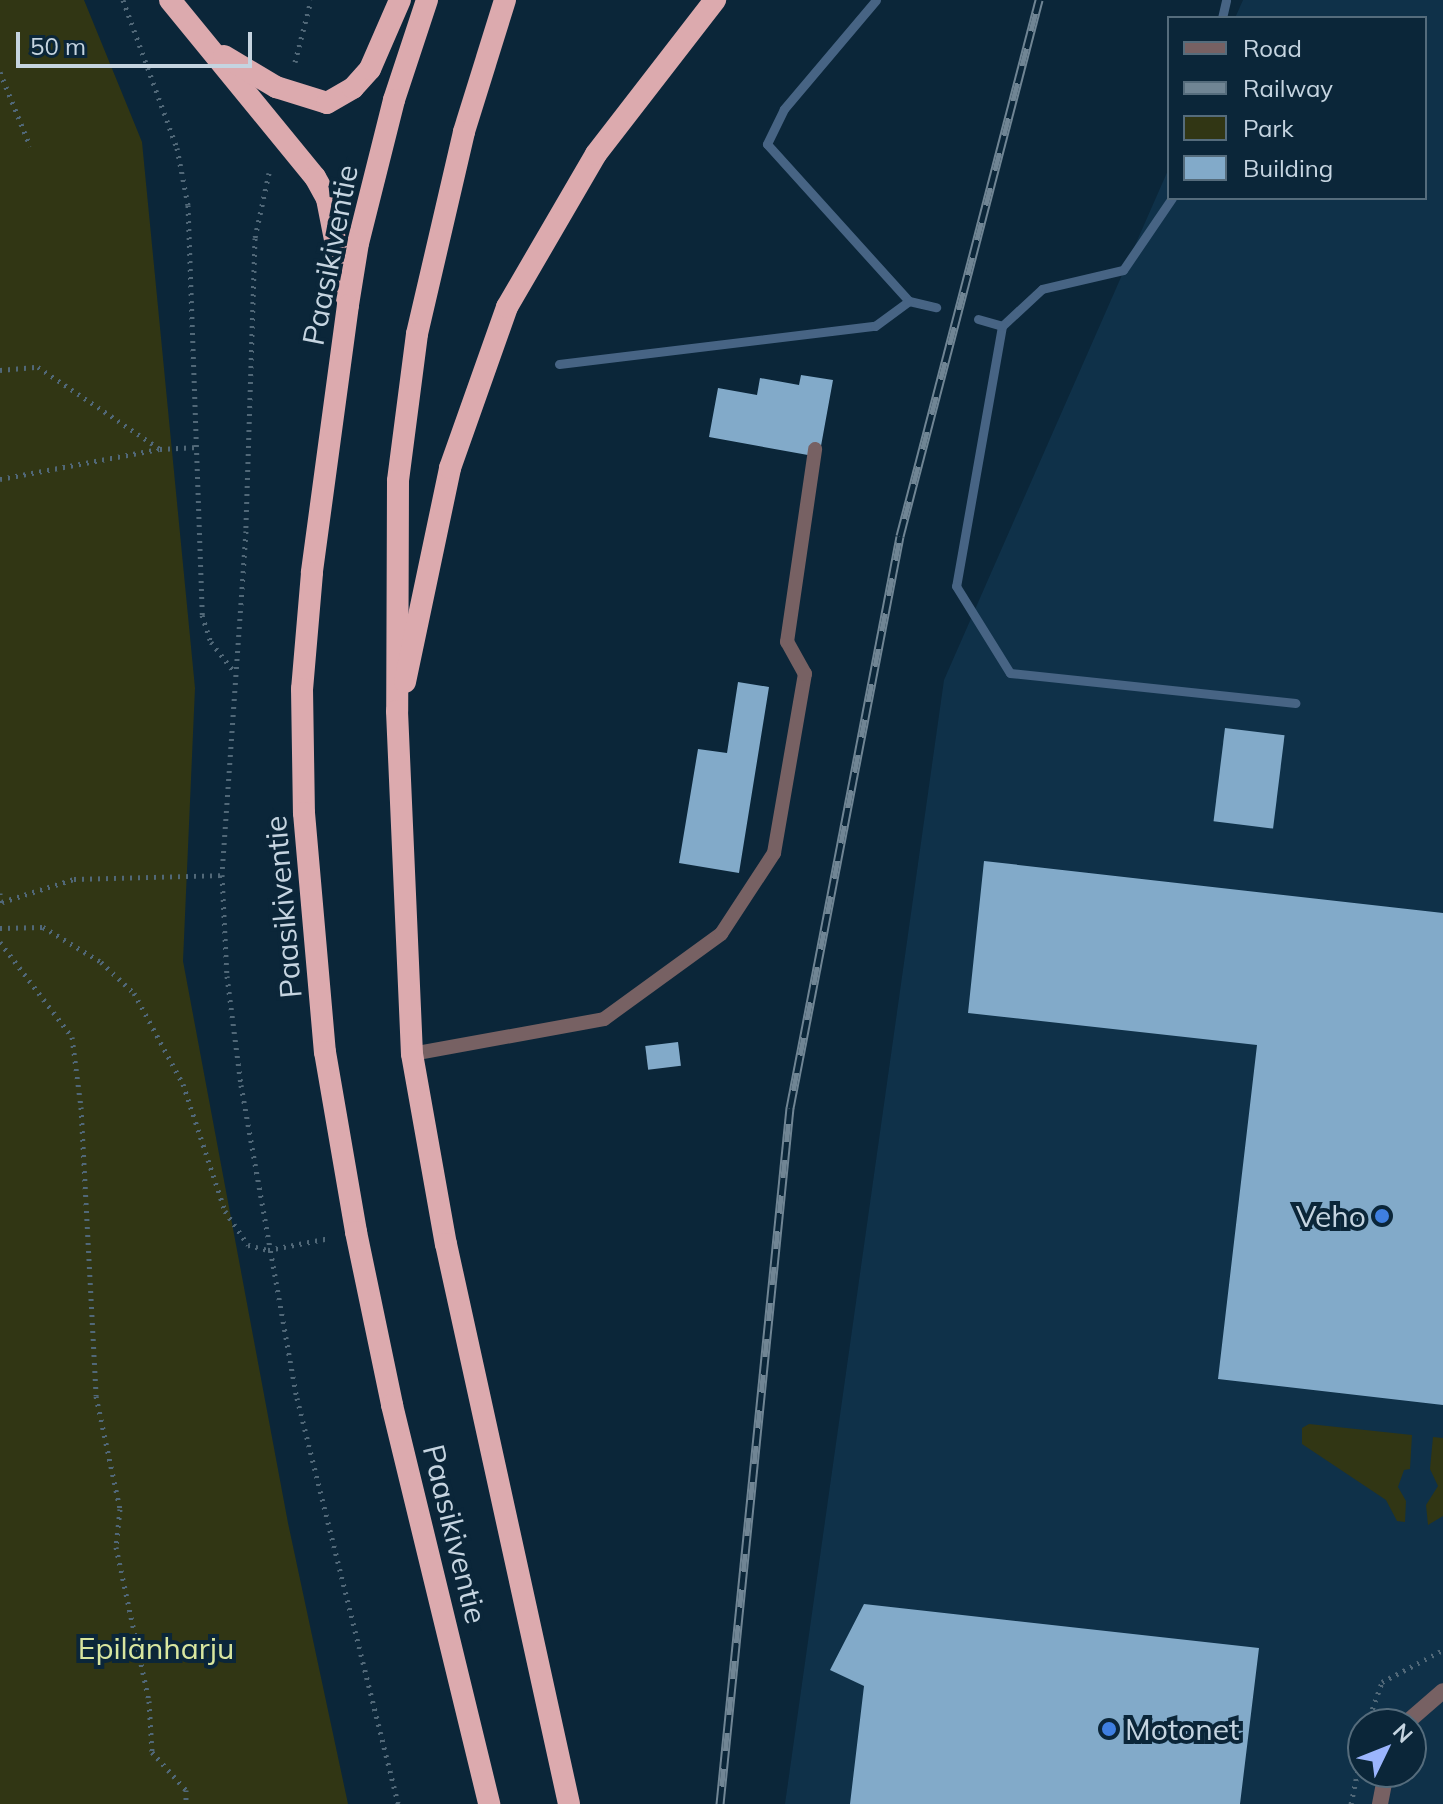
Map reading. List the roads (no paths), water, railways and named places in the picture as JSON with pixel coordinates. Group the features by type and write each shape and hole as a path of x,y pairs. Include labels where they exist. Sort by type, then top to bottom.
{"highway":[{"path":"170,0 315,177 327,199 348,305"},
{"path":"205,45 276,87 327,103 353,88 370,69 400,0"},
{"name":"Paasikiventie","path":"427,0 391,114 348,305 312,573 302,689 304,813 325,1052 356,1232 392,1405 489,1804"},
{"name":"Paasikiventie","path":"505,0 464,132 417,334 398,481 397,711 412,1054 446,1244 569,1804"},
{"path":"397,711 450,468 507,307 596,154 715,0"}],"street":[{"path":"1423,1708 1443,1691"}],"lane":[{"path":"412,1054 604,1019 721,934 774,853 805,674 787,642 815,449"}],"waterway":[{"path":"876,0 784,109 767,144 909,301 936,307"},
{"path":"1222,16 1226,0"},
{"path":"1171,200 1123,270 1042,289 1002,326 956,586 1010,673 1295,703"},
{"path":"559,364 875,326 909,301"},
{"path":"978,319 1002,326"}],"railway":[{"path":"720,1804 790,1108 900,536 1039,0"}],"place":[{"name":"Veho","path":"1382,1216"},
{"name":"Motonet","path":"1109,1729"}],"park label":[{"name":"Epilänharju","path":"156,1648"}]}
